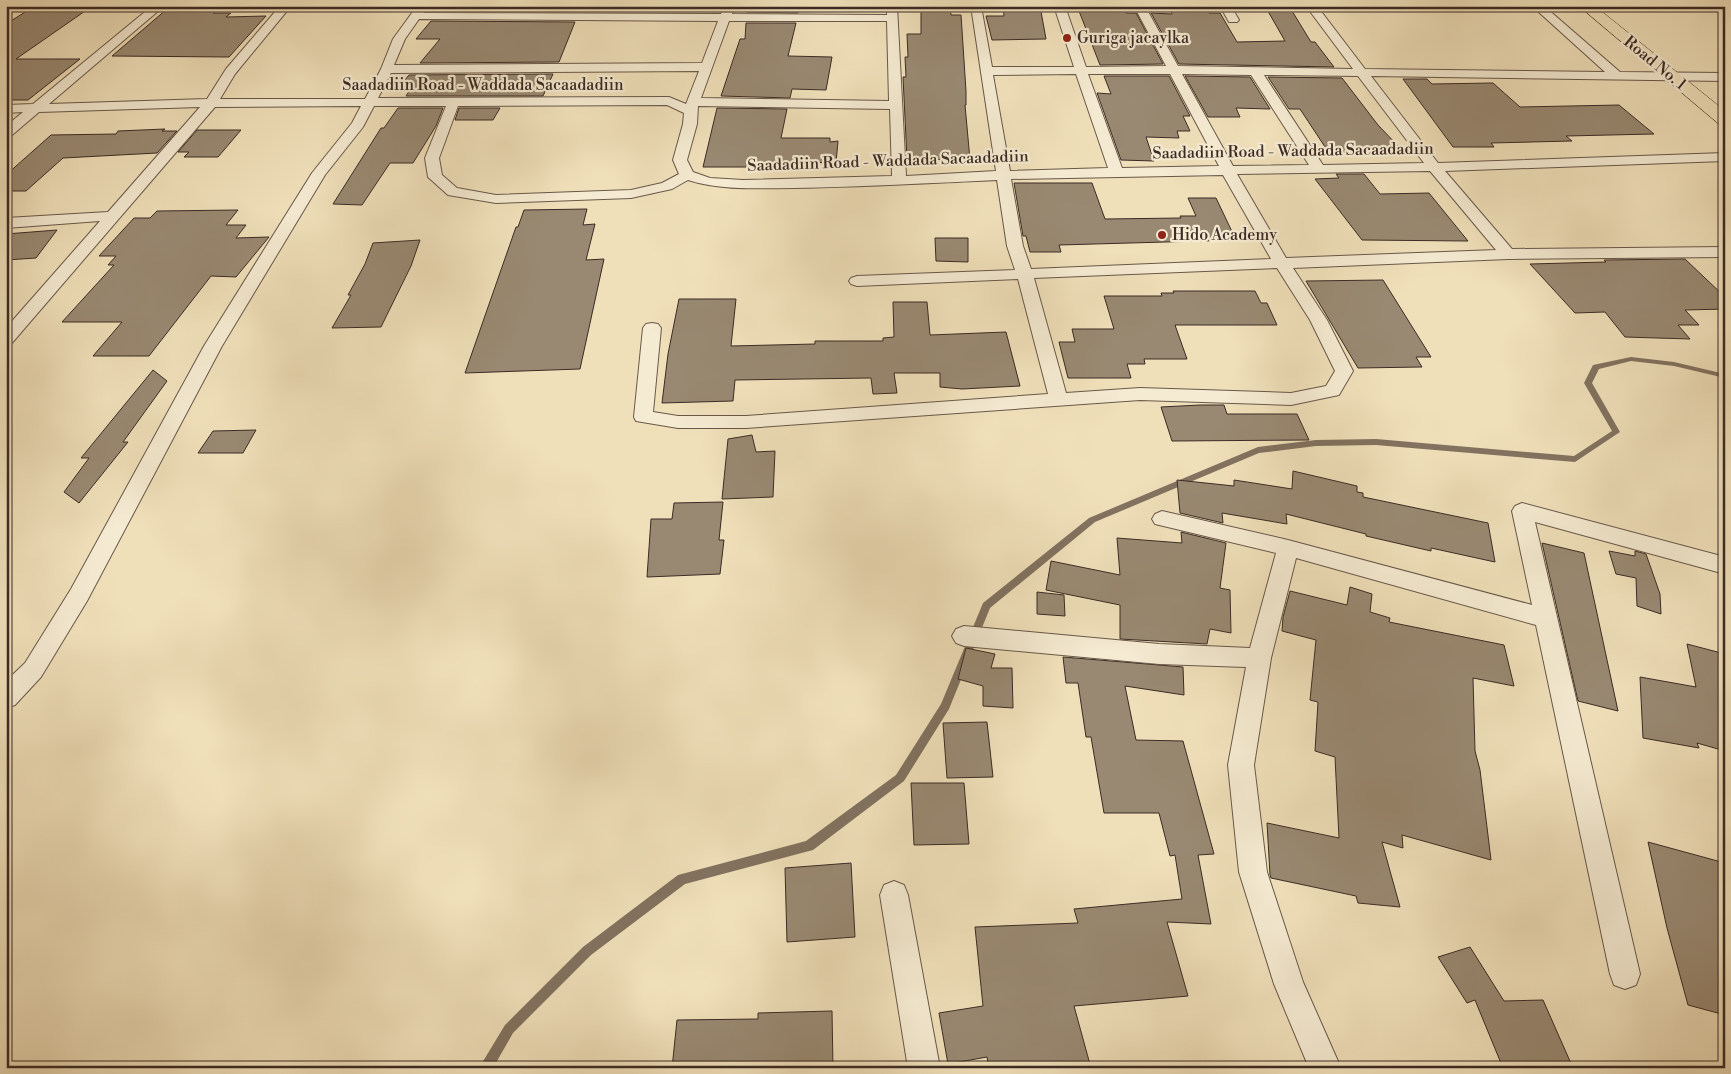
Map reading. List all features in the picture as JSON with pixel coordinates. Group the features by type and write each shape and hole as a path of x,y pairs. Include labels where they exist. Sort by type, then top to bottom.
{"highway":[{"name":"Road No. 1","path":"1586,6 1725,120"}],"street":[{"path":"6,11 13,6"},
{"path":"6,133 159,6"},
{"path":"6,338 211,103 230,72 286,6"},
{"path":"6,698 33,670 79,595 213,346 318,173 358,124 387,68 399,39 423,6"},
{"path":"976,6 1014,246 1025,274 1059,400"},
{"path":"1059,6 1116,172"},
{"path":"652,328 643,417 678,422 746,422 1140,394 1291,399 1332,391 1344,371 1334,346 1281,263 1227,170 1139,6"},
{"path":"1225,6 1233,20"},
{"path":"1311,6 1434,167 1508,254"},
{"path":"1537,6 1618,77"},
{"path":"453,103 432,158 436,177 453,192 496,199 631,194 667,186 687,175 680,160 690,124 691,106 727,12"},
{"path":"416,16 892,12 899,180"},
{"path":"387,68 706,67"},
{"path":"987,71 1174,70 1725,78"},
{"path":"1255,71 1319,169"},
{"name":"Saadadiin Road - Waddada Sacaadadiin","path":"6,109 211,103 368,104 669,101 691,106"},
{"path":"691,106 896,105"},
{"name":"Saadadiin Road - Waddada Sacaadadiin","path":"687,175 708,182 743,184 844,183 1004,175 1434,167 1725,158"},
{"path":"6,223 112,216"},
{"path":"857,281 1508,254 1725,252"},
{"path":"1625,974 1522,511 1725,566"},
{"path":"1162,519 1288,548 1546,618"},
{"path":"1288,548 1259,658 1241,765 1254,872 1289,984 1325,1068"},
{"path":"964,636 1160,654 1259,658"},
{"path":"894,895 924,1068"}],"building":[{"path":"443,6 493,6 489,11 439,11"},
{"path":"800,6 798,13 746,12 747,8"},
{"path":"921,6 950,6 951,15 961,15 966,91 965,105 970,160 907,159 903,77 906,77 905,57 908,57 907,34 921,34"},
{"path":"1003,6 1040,6 1046,39 992,40 986,16 1004,16"},
{"path":"1169,6 1207,7 1209,13 1220,13 1237,42 1285,41 1265,6 1289,6 1311,42 1315,42 1334,67 1179,64 1151,13 1172,14"},
{"path":"30,9 88,9 16,59 80,59 28,100 6,100 6,24"},
{"path":"167,9 218,9 213,13 231,13 226,17 266,16 229,57 112,56"},
{"path":"1079,11 1125,11 1126,13 1136,13 1163,64 1100,65"},
{"path":"431,21 575,22 559,62 420,63 440,39 416,39"},
{"path":"746,23 796,23 788,56 832,57 826,90 792,89 790,98 721,96 740,39 745,39"},
{"path":"553,74 543,96 406,96 414,84 402,84 409,75"},
{"path":"1104,76 1169,76 1190,116 1183,116 1190,131 1177,131 1179,138 1146,137 1154,161 1121,160 1097,93 1111,94"},
{"path":"1185,76 1250,77 1270,109 1236,108 1240,117 1208,117"},
{"path":"1268,77 1342,78 1378,125 1399,147 1395,147 1398,151 1329,153 1300,109 1289,109"},
{"path":"1403,79 1427,79 1432,84 1493,83 1520,107 1619,105 1654,134 1566,136 1572,141 1491,143 1494,147 1453,147"},
{"path":"398,108 443,108 436,126 413,163 390,163 362,205 333,204 381,128 384,128"},
{"path":"459,108 500,108 493,120 455,120"},
{"path":"717,108 787,109 781,138 830,138 830,142 838,141 836,163 797,162 796,167 703,167"},
{"path":"165,129 162,131 177,131 157,153 63,158 26,191 6,191 6,175 51,135 116,134 118,131"},
{"path":"197,130 241,130 218,157 184,157 189,152 178,152"},
{"path":"1336,174 1364,174 1380,194 1429,193 1468,241 1362,240 1315,179 1339,178"},
{"path":"1014,183 1092,183 1105,219 1181,218 1180,216 1196,216 1188,198 1216,198 1236,240 1059,245 1061,252 1030,252 1026,236 1023,236"},
{"path":"587,209 583,225 595,224 586,260 604,259 580,369 465,373 516,227 518,227 524,210"},
{"path":"238,210 226,225 246,225 236,238 269,237 236,277 211,276 149,356 93,356 122,322 62,322 114,265 108,265 116,256 99,256 134,218 150,218 157,211"},
{"path":"57,230 36,258 6,260 6,234"},
{"path":"935,238 968,238 968,262 936,261"},
{"path":"420,240 411,266 381,327 332,328 351,295 348,295 365,264 373,243"},
{"path":"1685,259 1725,297 1725,309 1685,310 1699,325 1678,325 1690,339 1625,337 1605,312 1575,313 1530,264 1606,262 1604,260"},
{"path":"1383,280 1431,357 1416,357 1422,367 1358,368 1306,281"},
{"path":"1173,291 1255,291 1261,303 1267,303 1277,325 1175,325 1187,359 1144,359 1145,364 1127,364 1131,378 1068,378 1059,342 1075,342 1072,329 1114,329 1104,296 1162,296 1161,293 1174,293"},
{"path":"679,299 736,299 731,346 815,344 815,341 883,341 883,338 894,337 893,302 927,302 930,335 1006,332 1020,386 962,389 940,387 940,373 894,373 897,393 873,394 871,378 735,380 733,401 662,403 668,354"},
{"path":"153,370 167,381 123,442 128,442 79,503 64,492 89,458 81,458"},
{"path":"1224,405 1227,414 1297,414 1309,440 1172,441 1161,407"},
{"path":"256,430 243,453 198,453 213,431"},
{"path":"752,435 756,452 775,451 773,497 722,499 728,439"},
{"path":"1293,471 1357,486 1357,492 1363,493 1363,497 1488,523 1495,562 1431,548 1431,551 1366,536 1366,534 1286,514 1287,524 1222,513 1223,523 1180,513 1177,480 1234,486 1234,480 1292,489"},
{"path":"723,502 719,540 724,540 720,574 647,577 651,519 672,519 674,503"},
{"path":"1181,532 1226,543 1220,588 1230,590 1231,633 1210,629 1207,644 1120,639 1120,605 1046,590 1051,561 1120,575 1117,538 1182,543"},
{"path":"1542,543 1584,553 1618,711 1578,701"},
{"path":"1609,551 1635,556 1635,551 1646,554 1660,594 1661,614 1637,606 1636,578 1616,574"},
{"path":"1350,587 1372,594 1370,612 1390,618 1389,622 1504,645 1514,686 1473,678 1475,751 1480,770 1491,860 1402,835 1403,848 1382,842 1400,907 1358,903 1356,896 1271,878 1270,875 1267,823 1339,838 1335,757 1315,751 1318,702 1310,700 1316,640 1282,631 1283,617 1290,591 1347,605"},
{"path":"1037,592 1064,595 1065,616 1037,614"},
{"path":"1687,644 1725,654 1725,751 1697,743 1699,748 1643,738 1640,677 1696,687"},
{"path":"966,648 995,654 991,668 1012,668 1013,708 983,706 983,686 958,679"},
{"path":"1063,657 1183,667 1184,695 1125,686 1136,740 1183,741 1214,854 1198,855 1211,924 1167,922 1188,996 1074,1006 1091,1068 989,1068 987,1057 948,1064 939,1013 983,1006 975,927 1078,923 1074,909 1182,899 1175,855 1170,856 1159,813 1104,813 1091,737 1086,737 1078,683 1066,683"},
{"path":"987,722 993,777 947,778 943,723"},
{"path":"911,783 964,783 969,844 914,845"},
{"path":"1648,842 1725,863 1725,1015 1688,1005 1667,928"},
{"path":"851,863 855,937 787,942 785,868"},
{"path":"1470,947 1504,1001 1543,1000 1573,1068 1503,1068 1475,1000 1467,1003 1438,957"},
{"path":"832,1011 833,1068 672,1068 677,1020 758,1019 758,1013"}],"waterway":[{"path":"485,1068 509,1029 587,951 682,879 809,846 900,778 945,706 986,606 1092,520 1258,450 1316,443 1376,442 1575,459 1616,432 1588,383 1596,367 1631,359 1674,364 1725,376"}],"place":[{"name":"Guriga jacaylka","path":"1067,38"},
{"name":"Hido Academy","path":"1162,235"}]}
